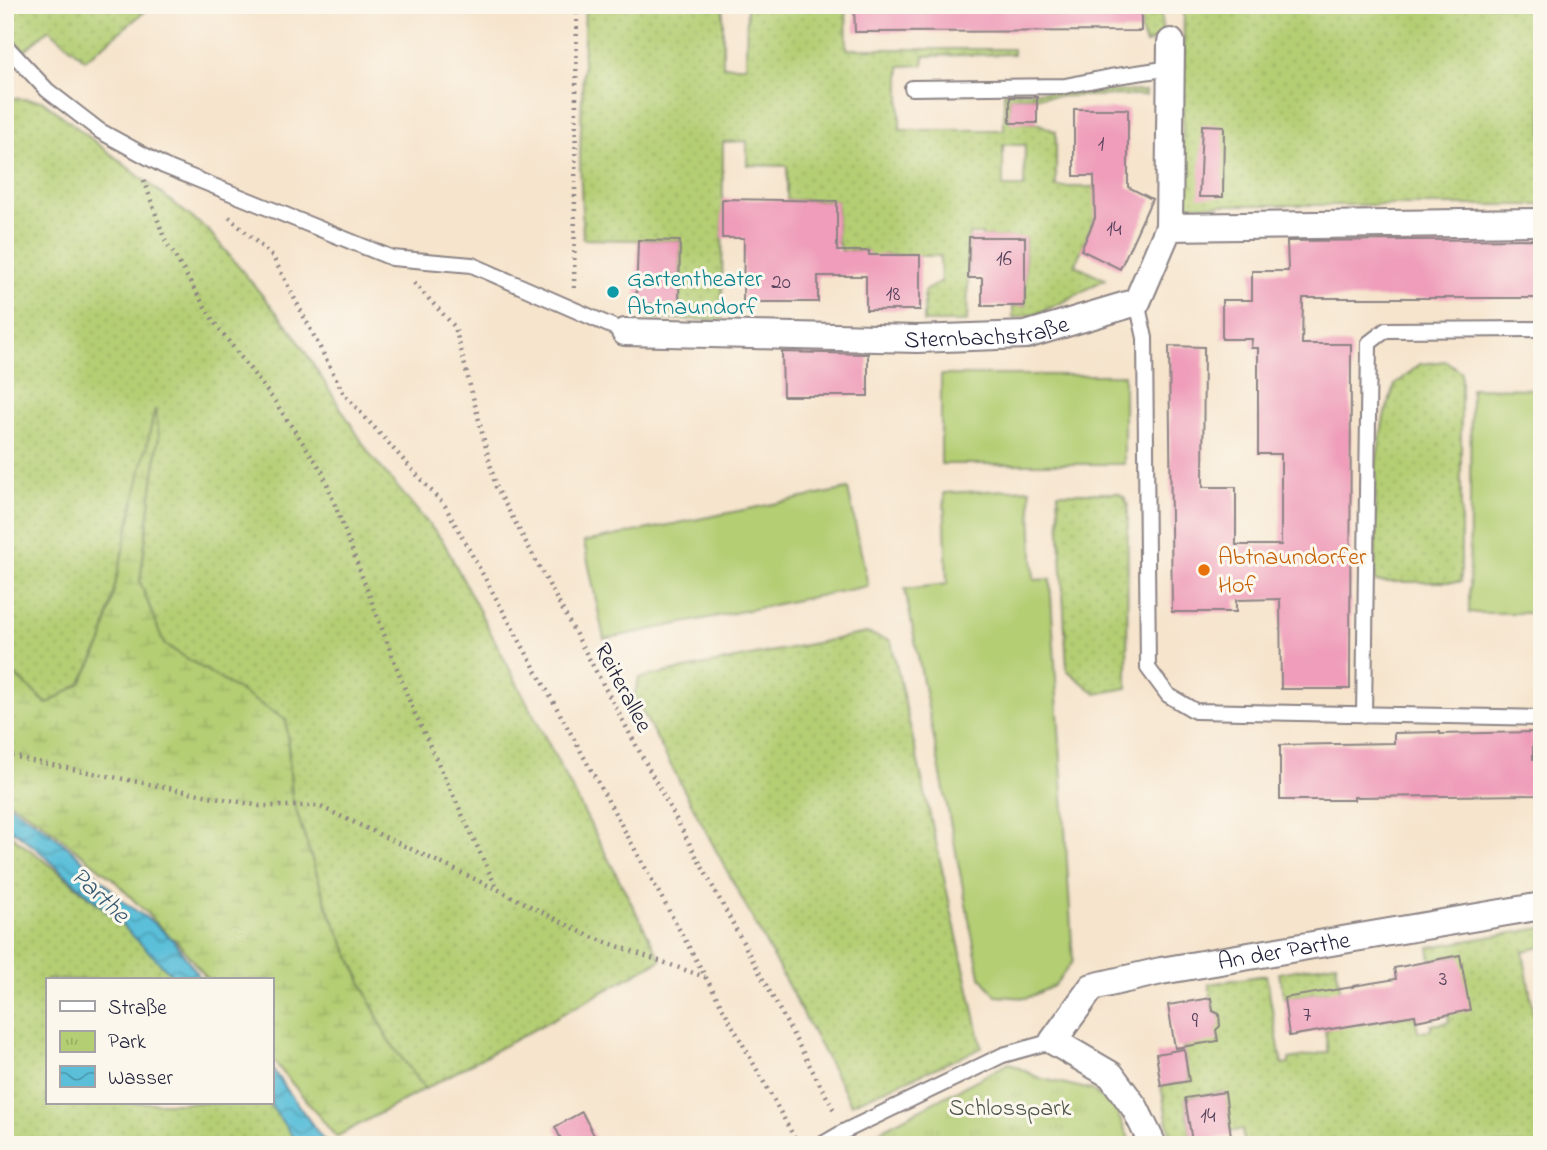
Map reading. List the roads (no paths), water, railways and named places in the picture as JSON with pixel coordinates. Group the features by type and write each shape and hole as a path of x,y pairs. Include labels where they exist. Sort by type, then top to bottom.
{"street":[{"path":"1137,302 1170,227 1171,55"},
{"path":"1170,227 1542,222"},
{"name":"Sternbachstraße","path":"625,332 917,339 1026,335 1137,302"},
{"name":"An der Parthe","path":"1053,1041 1092,987 1161,971 1542,906"},
{"path":"1053,1041 1111,1075 1135,1108 1153,1145"}],"lane":[{"name":"Sternbachstraße","path":"5,46 47,90 100,131 164,166 392,258 472,265 625,332"},
{"path":"912,88 1065,86 1110,76 1171,55"},
{"path":"1137,302 1145,338 1148,668 1168,695 1195,711 1542,718"},
{"path":"1364,715 1369,343 1386,330 1542,329"},
{"path":"821,1145 1003,1055 1053,1041"}],"water":[{"name":"Parthe","path":"5,802 74,852 125,903 172,939 201,978 175,978 121,924 38,850 5,826"},
{"path":"273,1071 327,1145 299,1145 270,1104 273,1104"}],"place":[{"name":"Gartentheater Abtnaundorf","path":"613,292"},
{"name":"Abtnaundorfer Hof","path":"1204,570"}],"park label":[{"name":"Schlosspark","path":"1010,1107"}]}
